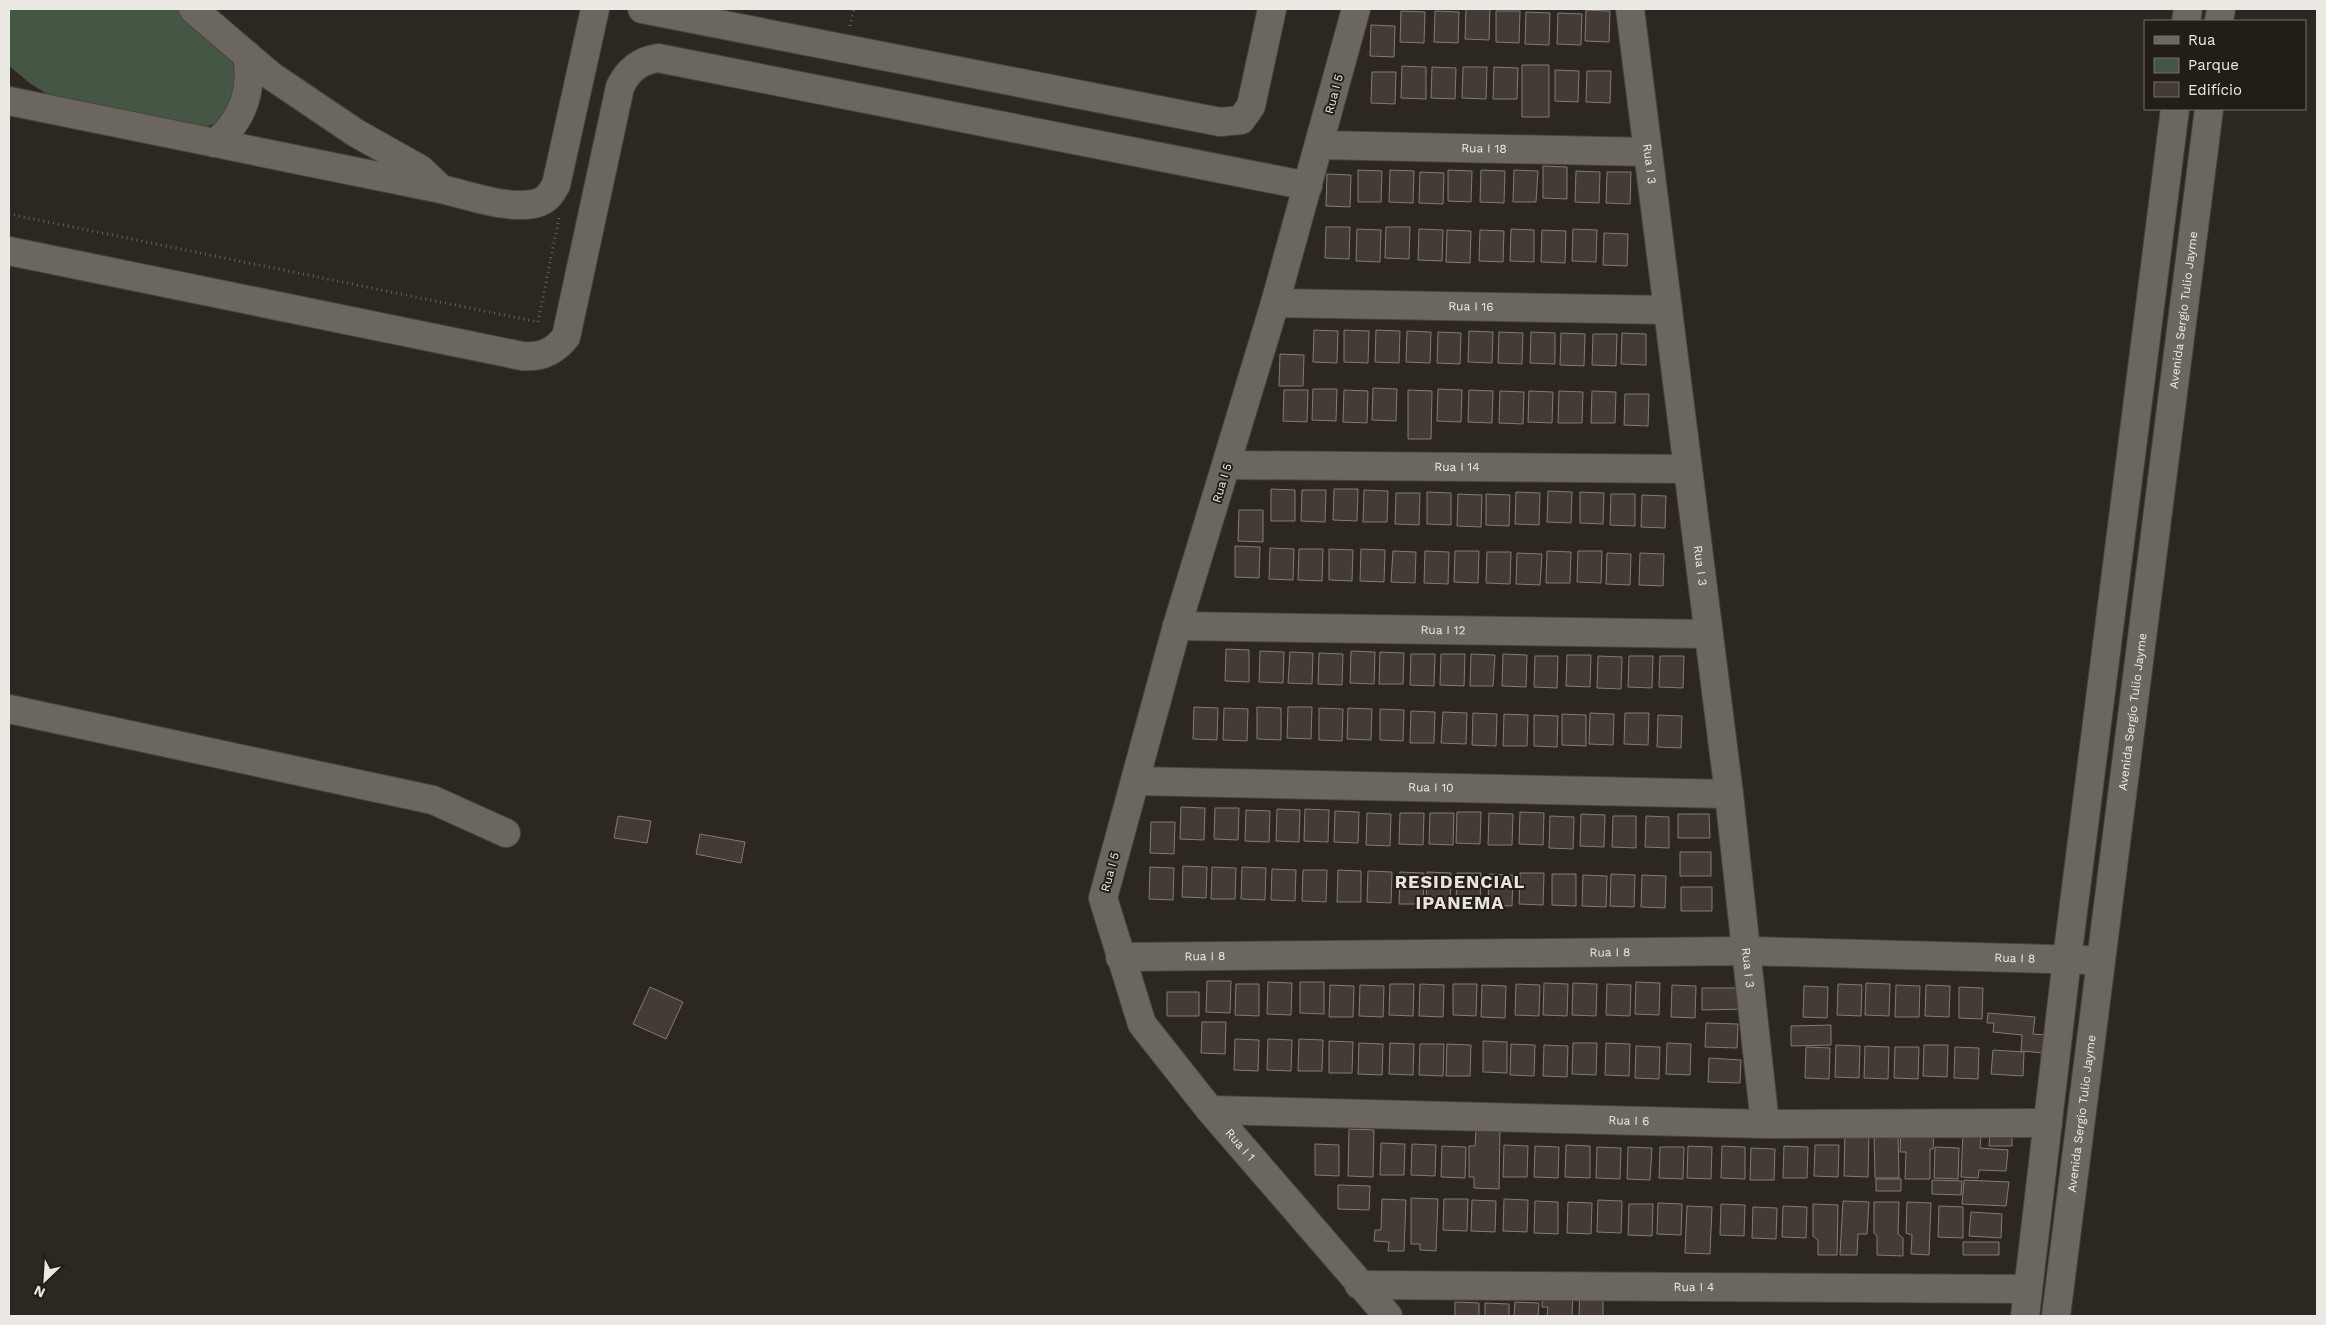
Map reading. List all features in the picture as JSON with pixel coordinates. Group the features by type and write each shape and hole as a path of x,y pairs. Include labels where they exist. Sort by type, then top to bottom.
{"street":[{"path":"192,9 270,75 356,134 420,169 441,188"},
{"path":"9,100 441,188 506,204 529,204 541,202 550,196 556,186 595,9"},
{"path":"642,9 1220,122 1241,120 1251,106 1272,9"},
{"name":"Rua I 5","path":"1120,957 1103,898 1177,626 1275,303 1356,9"},
{"name":"Rua I 3","path":"1630,9 1729,794 1765,1124"},
{"path":"215,142 235,123 242,110 249,83 246,55"},
{"path":"9,251 522,356 543,355 560,345 566,337 620,87 634,67 642,62 658,58 1308,186"},
{"path":"9,79 38,106"},
{"path":"2025,1316 2067,959 2175,110"},
{"name":"Avenida Sergio Tulio Jayme","path":"2056,1316 2209,110"},
{"name":"Rua I 18","path":"1320,145 1648,152"},
{"name":"Rua I 16","path":"1275,303 1668,310"},
{"name":"Rua I 14","path":"1227,465 1688,469"},
{"name":"Rua I 12","path":"1177,626 1708,634"},
{"path":"9,710 433,800 506,833"},
{"name":"Rua I 10","path":"1135,781 1729,794"},
{"name":"Rua I 8","path":"1120,957 1747,951 2101,961"},
{"name":"Rua I 1","path":"1120,957 1142,1024 1210,1110 1359,1285 1388,1316"},
{"name":"Rua I 6","path":"1210,1110 1765,1124 2048,1123"},
{"name":"Rua I 4","path":"1359,1285 2028,1289"}],"path":[{"path":"9,214 538,322 564,196 556,186"}],"green space":[{"path":"9,9 181,9 234,61 240,83 220,121 202,129 47,94 9,66"}],"building":[{"path":"1466,9 1490,9 1489,40 1465,39"},
{"path":"1586,10 1610,11 1609,42 1585,41"},
{"path":"1401,11 1425,12 1424,43 1400,42"},
{"path":"1435,11 1459,12 1458,43 1434,42"},
{"path":"1496,11 1520,11 1519,43 1496,42"},
{"path":"1526,12 1550,13 1549,45 1525,44"},
{"path":"1558,13 1582,14 1581,45 1557,44"},
{"path":"1371,25 1395,26 1394,57 1370,56"},
{"path":"1522,65 1549,65 1549,117 1522,117"},
{"path":"1402,66 1426,67 1426,99 1401,98"},
{"path":"1432,67 1456,68 1455,99 1431,98"},
{"path":"1463,67 1487,67 1486,99 1462,98"},
{"path":"1494,67 1518,68 1517,99 1493,99"},
{"path":"1555,70 1579,71 1578,102 1555,101"},
{"path":"1587,71 1611,71 1610,103 1586,102"},
{"path":"1372,72 1396,72 1395,104 1371,103"},
{"path":"1543,166 1567,167 1567,199 1543,198"},
{"path":"1358,170 1382,171 1381,202 1358,202"},
{"path":"1390,170 1414,171 1413,203 1389,202"},
{"path":"1448,170 1472,171 1471,202 1448,201"},
{"path":"1481,170 1505,171 1504,203 1480,202"},
{"path":"1514,170 1538,171 1536,202 1513,202"},
{"path":"1576,171 1600,172 1599,203 1575,202"},
{"path":"1420,172 1444,173 1443,204 1419,203"},
{"path":"1607,172 1631,172 1630,204 1606,203"},
{"path":"1327,174 1351,175 1350,207 1326,206"},
{"path":"1326,227 1350,227 1349,259 1325,258"},
{"path":"1386,227 1410,227 1409,259 1385,258"},
{"path":"1357,229 1381,230 1380,262 1356,261"},
{"path":"1419,229 1443,230 1442,261 1418,260"},
{"path":"1511,229 1534,230 1534,262 1510,261"},
{"path":"1573,229 1597,230 1596,262 1572,261"},
{"path":"1447,230 1471,231 1470,263 1446,262"},
{"path":"1480,230 1504,231 1503,262 1479,261"},
{"path":"1542,230 1566,231 1565,263 1541,262"},
{"path":"1604,233 1628,234 1627,266 1603,265"},
{"path":"1314,330 1338,331 1337,363 1313,362"},
{"path":"1344,330 1369,331 1368,363 1344,362"},
{"path":"1376,330 1400,331 1399,363 1375,362"},
{"path":"1407,331 1431,332 1430,363 1406,362"},
{"path":"1469,331 1493,332 1492,363 1468,362"},
{"path":"1438,332 1461,333 1460,364 1437,363"},
{"path":"1499,332 1523,333 1522,364 1498,363"},
{"path":"1531,332 1555,333 1555,364 1530,363"},
{"path":"1561,333 1585,334 1584,366 1560,365"},
{"path":"1622,333 1646,334 1646,365 1621,364"},
{"path":"1593,334 1617,334 1616,366 1592,365"},
{"path":"1280,354 1304,355 1303,386 1279,386"},
{"path":"1373,388 1397,389 1396,421 1372,420"},
{"path":"1313,389 1337,389 1336,421 1312,420"},
{"path":"1438,389 1462,390 1461,422 1437,421"},
{"path":"1284,390 1308,390 1307,422 1283,421"},
{"path":"1344,390 1368,391 1367,423 1343,422"},
{"path":"1408,390 1432,391 1431,439 1408,439"},
{"path":"1469,390 1493,391 1492,423 1468,422"},
{"path":"1500,391 1524,392 1523,424 1499,423"},
{"path":"1529,391 1553,392 1552,423 1528,422"},
{"path":"1559,391 1583,392 1582,423 1558,423"},
{"path":"1592,391 1616,392 1615,423 1591,423"},
{"path":"1625,394 1649,394 1648,426 1624,425"},
{"path":"1271,489 1295,490 1295,521 1271,521"},
{"path":"1334,489 1358,489 1357,521 1333,520"},
{"path":"1302,490 1326,490 1325,522 1301,521"},
{"path":"1364,490 1388,491 1387,522 1363,522"},
{"path":"1548,491 1572,492 1571,523 1547,522"},
{"path":"1427,492 1451,493 1451,525 1427,524"},
{"path":"1516,492 1540,493 1539,525 1515,524"},
{"path":"1580,492 1604,493 1603,524 1580,523"},
{"path":"1396,493 1420,493 1419,525 1395,524"},
{"path":"1458,494 1482,495 1481,527 1457,526"},
{"path":"1486,494 1510,495 1509,526 1486,525"},
{"path":"1611,494 1635,494 1635,526 1610,525"},
{"path":"1642,495 1666,496 1665,528 1641,527"},
{"path":"1239,510 1263,510 1263,542 1238,541"},
{"path":"1235,546 1260,547 1259,578 1235,577"},
{"path":"1270,548 1294,549 1293,580 1269,579"},
{"path":"1299,549 1323,549 1322,581 1298,580"},
{"path":"1329,549 1353,550 1352,581 1329,580"},
{"path":"1361,549 1385,550 1384,582 1360,581"},
{"path":"1393,551 1416,552 1415,583 1391,582"},
{"path":"1425,551 1449,552 1448,584 1424,583"},
{"path":"1455,551 1479,551 1478,583 1454,582"},
{"path":"1547,551 1571,552 1570,583 1546,583"},
{"path":"1578,551 1602,551 1601,583 1577,582"},
{"path":"1487,552 1511,552 1510,584 1486,583"},
{"path":"1517,553 1542,554 1540,585 1516,584"},
{"path":"1607,553 1631,554 1630,585 1606,584"},
{"path":"1640,553 1664,554 1663,586 1639,585"},
{"path":"1226,649 1249,650 1249,682 1225,681"},
{"path":"1260,651 1284,652 1283,683 1259,682"},
{"path":"1351,651 1375,652 1374,684 1350,683"},
{"path":"1290,652 1313,653 1312,684 1288,683"},
{"path":"1380,652 1404,653 1403,684 1379,684"},
{"path":"1319,653 1343,654 1342,685 1318,684"},
{"path":"1411,654 1435,654 1434,686 1410,685"},
{"path":"1441,654 1465,654 1464,686 1440,685"},
{"path":"1471,654 1495,655 1493,686 1470,686"},
{"path":"1503,654 1527,655 1526,687 1502,686"},
{"path":"1567,655 1591,655 1590,687 1566,686"},
{"path":"1535,656 1558,656 1557,688 1534,687"},
{"path":"1598,656 1622,657 1621,689 1597,688"},
{"path":"1629,656 1653,656 1652,688 1628,687"},
{"path":"1660,656 1684,656 1683,688 1659,687"},
{"path":"1194,707 1218,708 1217,740 1193,739"},
{"path":"1257,707 1281,708 1281,740 1257,739"},
{"path":"1288,707 1312,707 1311,739 1287,738"},
{"path":"1224,708 1248,709 1247,741 1223,740"},
{"path":"1319,708 1343,709 1342,741 1319,740"},
{"path":"1348,708 1372,709 1371,740 1347,739"},
{"path":"1380,709 1404,710 1403,741 1380,740"},
{"path":"1411,711 1435,712 1434,743 1410,743"},
{"path":"1443,712 1467,713 1466,744 1441,743"},
{"path":"1473,713 1497,714 1496,746 1472,745"},
{"path":"1590,713 1614,714 1613,745 1589,744"},
{"path":"1625,713 1649,713 1648,745 1624,744"},
{"path":"1504,714 1528,715 1527,746 1503,746"},
{"path":"1562,714 1586,715 1586,746 1562,745"},
{"path":"1534,715 1558,716 1557,747 1534,746"},
{"path":"1658,715 1682,716 1681,748 1657,747"},
{"path":"1181,807 1205,808 1204,840 1180,839"},
{"path":"1215,808 1239,808 1238,840 1214,839"},
{"path":"1277,809 1300,810 1299,842 1276,841"},
{"path":"1305,809 1329,810 1328,842 1304,841"},
{"path":"1246,810 1270,811 1269,842 1245,841"},
{"path":"1335,811 1359,812 1358,843 1334,842"},
{"path":"1457,812 1481,812 1480,844 1456,843"},
{"path":"1520,812 1544,813 1543,845 1519,844"},
{"path":"1367,813 1391,814 1390,846 1366,845"},
{"path":"1400,813 1424,813 1423,845 1399,844"},
{"path":"1430,813 1454,813 1453,845 1429,844"},
{"path":"1489,813 1513,814 1512,845 1488,845"},
{"path":"1581,814 1605,815 1604,847 1580,846"},
{"path":"1678,814 1709,814 1710,838 1678,838"},
{"path":"618,816 651,821 647,843 614,838"},
{"path":"1550,816 1574,817 1573,849 1549,848"},
{"path":"1613,816 1636,816 1636,848 1612,847"},
{"path":"1646,816 1669,817 1669,848 1645,847"},
{"path":"1151,822 1175,822 1174,854 1150,853"},
{"path":"700,834 745,842 741,863 696,854"},
{"path":"1680,852 1711,852 1711,876 1680,876"},
{"path":"1183,866 1207,867 1206,898 1182,897"},
{"path":"1150,867 1174,868 1173,900 1149,899"},
{"path":"1212,867 1236,868 1235,899 1211,899"},
{"path":"1242,867 1266,868 1265,900 1241,899"},
{"path":"1272,869 1296,870 1295,901 1271,900"},
{"path":"1303,870 1327,870 1326,902 1302,901"},
{"path":"1338,870 1361,871 1361,902 1337,902"},
{"path":"1368,871 1392,872 1391,903 1367,902"},
{"path":"1400,872 1424,873 1423,904 1399,904"},
{"path":"1427,872 1451,873 1450,905 1426,904"},
{"path":"1457,873 1481,873 1480,905 1456,904"},
{"path":"1520,873 1544,873 1543,905 1519,904"},
{"path":"1489,874 1513,875 1512,906 1488,905"},
{"path":"1552,874 1576,874 1576,906 1552,905"},
{"path":"1611,874 1635,875 1634,907 1610,906"},
{"path":"1583,875 1607,876 1606,907 1582,906"},
{"path":"1642,875 1666,876 1665,908 1641,907"},
{"path":"1681,887 1712,887 1712,911 1681,911"},
{"path":"1207,981 1231,981 1230,1013 1206,1012"},
{"path":"1268,982 1292,983 1291,1015 1267,1014"},
{"path":"1300,982 1324,982 1324,1014 1300,1013"},
{"path":"1636,982 1660,983 1659,1015 1635,1014"},
{"path":"1544,983 1568,984 1567,1016 1543,1015"},
{"path":"1573,983 1597,984 1596,1016 1572,1015"},
{"path":"1866,983 1890,984 1889,1016 1865,1015"},
{"path":"1236,984 1259,984 1259,1016 1235,1015"},
{"path":"1390,984 1414,984 1413,1016 1389,1015"},
{"path":"1420,984 1444,985 1443,1017 1419,1016"},
{"path":"1453,984 1477,984 1476,1016 1453,1015"},
{"path":"1516,984 1540,985 1539,1016 1515,1015"},
{"path":"1607,984 1631,985 1630,1016 1606,1015"},
{"path":"1838,984 1862,985 1861,1016 1837,1015"},
{"path":"1330,985 1354,986 1353,1017 1329,1017"},
{"path":"1360,985 1384,986 1383,1017 1359,1016"},
{"path":"1482,985 1506,986 1505,1018 1481,1017"},
{"path":"1672,985 1696,986 1695,1018 1671,1017"},
{"path":"1896,985 1920,986 1919,1017 1895,1017"},
{"path":"1926,985 1950,986 1949,1017 1925,1016"},
{"path":"1804,986 1828,987 1827,1018 1803,1017"},
{"path":"650,987 683,1002 666,1039 633,1024"},
{"path":"1959,987 1983,988 1982,1019 1959,1018"},
{"path":"1702,988 1744,988 1744,1009 1702,1010"},
{"path":"1167,992 1199,992 1199,1016 1167,1016"},
{"path":"1988,1013 2035,1017 2033,1034 2046,1035 2044,1053 2021,1051 2022,1035 1993,1032 1994,1023 1987,1023"},
{"path":"1202,1022 1226,1022 1225,1054 1201,1053"},
{"path":"1706,1023 1738,1024 1737,1048 1705,1047"},
{"path":"1831,1025 1831,1045 1791,1046 1791,1026"},
{"path":"1235,1039 1259,1040 1258,1071 1234,1070"},
{"path":"1268,1039 1292,1040 1291,1071 1267,1070"},
{"path":"1299,1039 1323,1040 1322,1071 1298,1071"},
{"path":"1329,1041 1353,1042 1352,1073 1329,1073"},
{"path":"1483,1041 1507,1042 1507,1073 1483,1072"},
{"path":"1359,1043 1383,1044 1382,1075 1358,1074"},
{"path":"1390,1043 1414,1044 1413,1075 1389,1074"},
{"path":"1573,1043 1597,1043 1596,1075 1572,1074"},
{"path":"1606,1043 1630,1044 1629,1076 1605,1075"},
{"path":"1667,1043 1691,1044 1690,1075 1666,1074"},
{"path":"1420,1044 1444,1044 1443,1076 1419,1075"},
{"path":"1447,1044 1471,1045 1470,1076 1446,1076"},
{"path":"1511,1044 1535,1045 1534,1076 1510,1075"},
{"path":"1544,1045 1568,1046 1567,1077 1543,1076"},
{"path":"1836,1045 1860,1046 1859,1078 1835,1077"},
{"path":"1924,1045 1948,1045 1947,1077 1923,1076"},
{"path":"1636,1046 1660,1047 1659,1079 1635,1078"},
{"path":"1865,1046 1889,1047 1888,1079 1864,1078"},
{"path":"1806,1047 1830,1048 1829,1079 1805,1078"},
{"path":"1895,1047 1919,1047 1918,1079 1894,1078"},
{"path":"1955,1047 1979,1048 1978,1079 1954,1078"},
{"path":"1993,1050 2024,1052 2023,1076 1991,1074"},
{"path":"1709,1058 1741,1060 1740,1083 1708,1082"},
{"path":"1349,1129 1374,1130 1373,1177 1348,1176"},
{"path":"1476,1130 1500,1131 1499,1189 1474,1188 1474,1177 1469,1177 1469,1146 1475,1146"},
{"path":"1845,1130 1869,1131 1868,1177 1844,1176"},
{"path":"1901,1130 1934,1131 1933,1149 1930,1149 1930,1179 1905,1179 1906,1152 1900,1152"},
{"path":"1874,1132 1898,1132 1899,1178 1875,1178"},
{"path":"1963,1132 1981,1134 1980,1148 2008,1150 2006,1171 1979,1170 1978,1178 1961,1177"},
{"path":"1990,1132 2012,1133 2012,1146 1989,1146"},
{"path":"1381,1143 1405,1144 1404,1175 1380,1175"},
{"path":"1315,1144 1339,1145 1339,1176 1315,1175"},
{"path":"1412,1144 1436,1145 1435,1176 1411,1175"},
{"path":"1504,1145 1528,1146 1527,1177 1503,1177"},
{"path":"1566,1145 1590,1146 1590,1178 1565,1177"},
{"path":"1815,1145 1839,1145 1838,1177 1814,1176"},
{"path":"1442,1146 1466,1147 1465,1178 1441,1177"},
{"path":"1535,1146 1559,1147 1558,1178 1534,1177"},
{"path":"1688,1146 1712,1147 1711,1179 1687,1178"},
{"path":"1722,1146 1745,1147 1745,1179 1721,1178"},
{"path":"1784,1146 1808,1147 1807,1178 1783,1178"},
{"path":"1597,1147 1621,1148 1620,1179 1596,1178"},
{"path":"1628,1147 1652,1148 1650,1180 1627,1179"},
{"path":"1660,1147 1684,1147 1683,1179 1659,1178"},
{"path":"1935,1147 1959,1148 1958,1179 1934,1178"},
{"path":"1751,1148 1775,1149 1774,1180 1750,1180"},
{"path":"1876,1179 1901,1179 1901,1191 1876,1191"},
{"path":"1932,1180 1962,1181 1961,1195 1932,1194"},
{"path":"1964,1180 2009,1182 2006,1206 1962,1204"},
{"path":"1338,1185 1370,1186 1369,1210 1338,1209"},
{"path":"1411,1198 1438,1199 1436,1251 1420,1250 1420,1244 1411,1244"},
{"path":"1382,1199 1406,1200 1404,1251 1388,1251 1389,1242 1374,1241 1375,1230 1381,1230"},
{"path":"1444,1199 1468,1199 1467,1231 1443,1230"},
{"path":"1504,1199 1528,1200 1527,1232 1503,1231"},
{"path":"1472,1200 1496,1201 1495,1232 1471,1231"},
{"path":"1598,1200 1622,1201 1621,1233 1597,1232"},
{"path":"1535,1201 1558,1202 1558,1234 1534,1233"},
{"path":"1843,1201 1869,1202 1867,1234 1858,1234 1857,1255 1840,1255"},
{"path":"1568,1202 1592,1203 1591,1234 1567,1233"},
{"path":"1874,1202 1899,1202 1898,1234 1903,1238 1903,1256 1877,1255 1877,1236 1874,1233"},
{"path":"1907,1202 1931,1203 1929,1255 1911,1254 1912,1235 1906,1233"},
{"path":"1658,1203 1682,1204 1681,1235 1657,1234"},
{"path":"1629,1204 1653,1204 1652,1236 1628,1235"},
{"path":"1721,1204 1745,1205 1744,1236 1720,1235"},
{"path":"1813,1204 1838,1205 1837,1255 1818,1255 1818,1240 1813,1236"},
{"path":"1687,1206 1712,1207 1710,1254 1685,1253"},
{"path":"1783,1206 1807,1207 1806,1238 1782,1237"},
{"path":"1939,1206 1963,1207 1963,1238 1938,1237"},
{"path":"1753,1207 1777,1208 1776,1239 1752,1238"},
{"path":"1971,1212 2002,1214 2001,1238 1969,1236"},
{"path":"1963,1242 1999,1242 1999,1255 1963,1255"},
{"path":"1543,1291 1573,1292 1572,1316 1547,1316 1548,1307 1542,1307"},
{"path":"1580,1291 1603,1292 1603,1316 1579,1316"},
{"path":"1455,1302 1479,1303 1479,1316 1455,1316"},
{"path":"1515,1302 1539,1303 1538,1316 1514,1316"},
{"path":"1485,1303 1509,1304 1509,1316 1485,1316"}],"district":[{"name":"RESIDENCIAL IPANEMA","path":"1460,892"}]}
